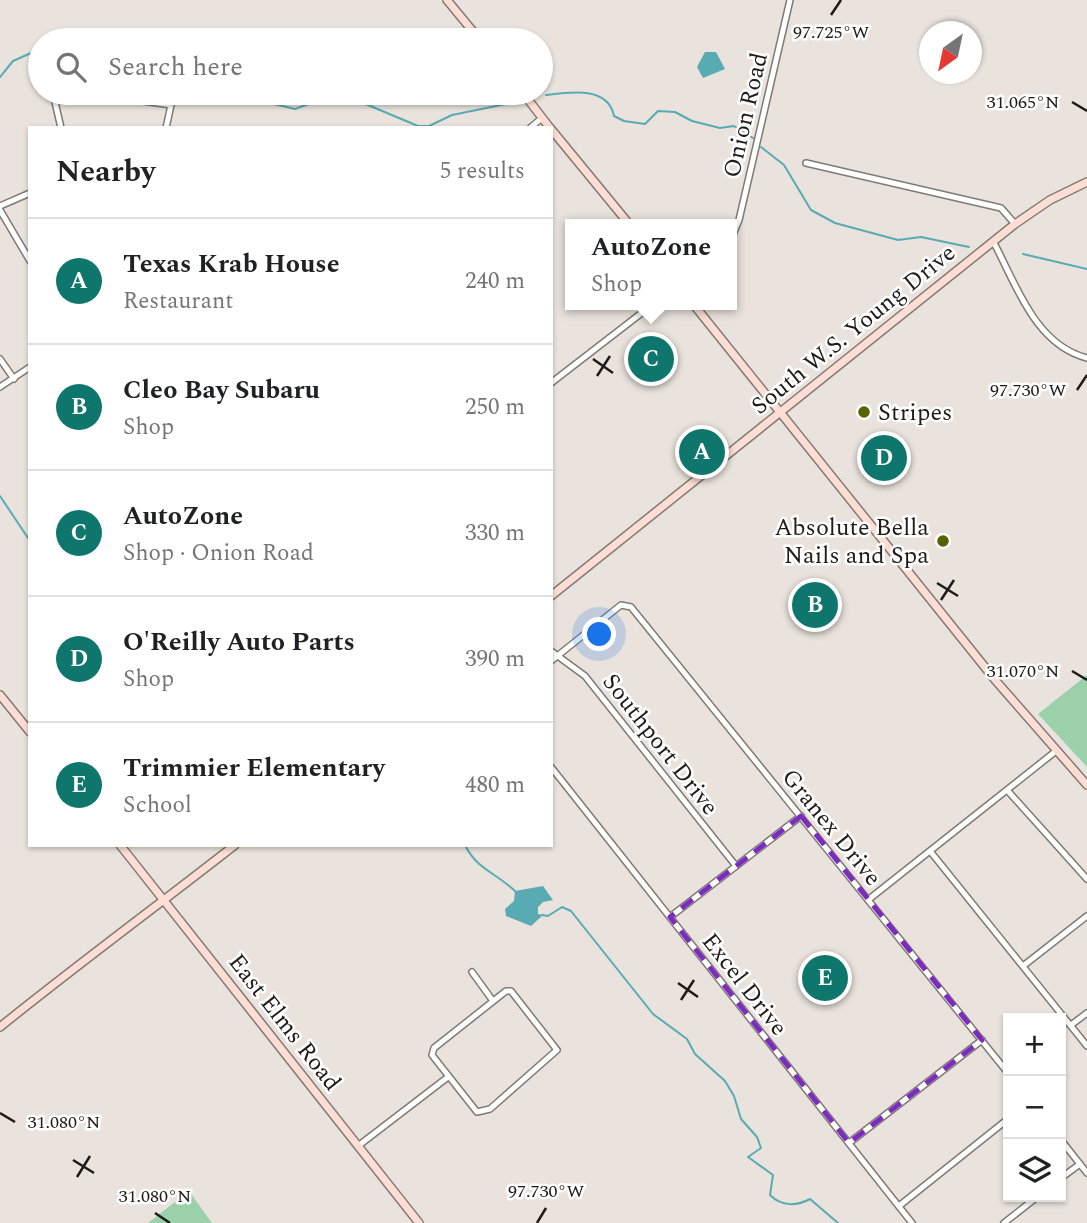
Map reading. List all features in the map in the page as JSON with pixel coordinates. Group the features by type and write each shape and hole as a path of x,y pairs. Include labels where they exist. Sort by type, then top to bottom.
{"main road":[{"path":"447,0 470,28"},
{"path":"532,105 549,126"},
{"path":"553,131 625,219"},
{"name":"South W.S. Young Drive","path":"553,594 1014,224 1050,200 1087,182"},
{"path":"698,310 1056,751 1087,785"},
{"path":"0,695 28,730"},
{"name":"East Elms Road","path":"122,847 419,1223"},
{"path":"0,1027 103,944 164,901 232,847"}],"street":[{"name":"Onion Road","path":"737,225 790,0"},
{"path":"56,105 61,126"},
{"path":"166,126 171,105"},
{"path":"532,126 542,118"},
{"path":"806,163 1001,208 1014,224"},
{"path":"28,194 0,208 28,257"},
{"path":"993,241 1042,329 1063,349 1087,358"},
{"path":"553,381 646,310"},
{"path":"0,359 14,379"},
{"path":"0,387 28,368"},
{"name":"Granex Drive","path":"558,655 621,605 628,604 1003,1067"},
{"name":"Southport Drive","path":"553,652 584,676 736,866"},
{"path":"553,659 558,655"},
{"path":"869,900 1056,751"},
{"name":"Excel Drive","path":"553,770 912,1223"},
{"path":"1007,790 1087,878"},
{"path":"670,917 801,816"},
{"path":"930,851 1087,1046"},
{"path":"1023,966 1087,916"},
{"path":"471,972 493,1001"},
{"path":"506,991 511,992 555,1045 554,1055 484,1113 471,1106 448,1077 432,1055 434,1048 506,991"},
{"path":"1071,1026 1087,1013"},
{"path":"849,1143 982,1040"},
{"path":"358,1146 448,1077"},
{"path":"899,1206 1003,1123"},
{"path":"1066,1146 1087,1173"},
{"path":"1066,1174 1080,1164"},
{"path":"1004,1223 1031,1202"}],"highlighted area":[{"path":"801,816 982,1040 849,1143 670,917"}],"green space":[{"path":"1087,675 1087,767 1038,714"},
{"path":"189,1191 212,1223 148,1223"}],"water":[{"path":"705,52 716,52 725,69 703,78 697,67"},
{"path":"543,886 553,900 543,902 538,907 538,914 543,915 531,926 506,916 505,909 514,901 515,891"}],"waterway":[{"path":"0,77 13,61 28,54"},
{"path":"553,94 576,92 596,95 610,106 614,116 624,121 645,124 658,111 675,112 692,121 720,128 734,126 753,138"},
{"path":"278,105 295,109 306,105"},
{"path":"368,105 418,126"},
{"path":"429,126 452,115 501,105"},
{"path":"418,126 429,126"},
{"path":"761,147 784,165 811,210 835,223 898,240 921,237 969,247"},
{"path":"1023,254 1087,269"},
{"path":"0,496 28,538"},
{"path":"466,847 481,866 516,892"},
{"path":"542,915 548,916 562,907 571,911 653,1014 687,1039 695,1054 725,1081 734,1096 741,1119 757,1137 761,1148 748,1157 773,1175 770,1195 779,1202 790,1204 810,1199 838,1223"}],"place":[{"name":"AutoZone","path":"651,359"},
{"name":"Stripes","path":"864,412"},
{"name":"Texas Krab House","path":"702,452"},
{"name":"O'Reilly Auto Parts","path":"884,458"},
{"name":"Absolute Bella Nails and Spa","path":"943,541"},
{"name":"Cleo Bay Subaru","path":"815,605"},
{"name":"Trimmier Elementary","path":"825,978"}]}
